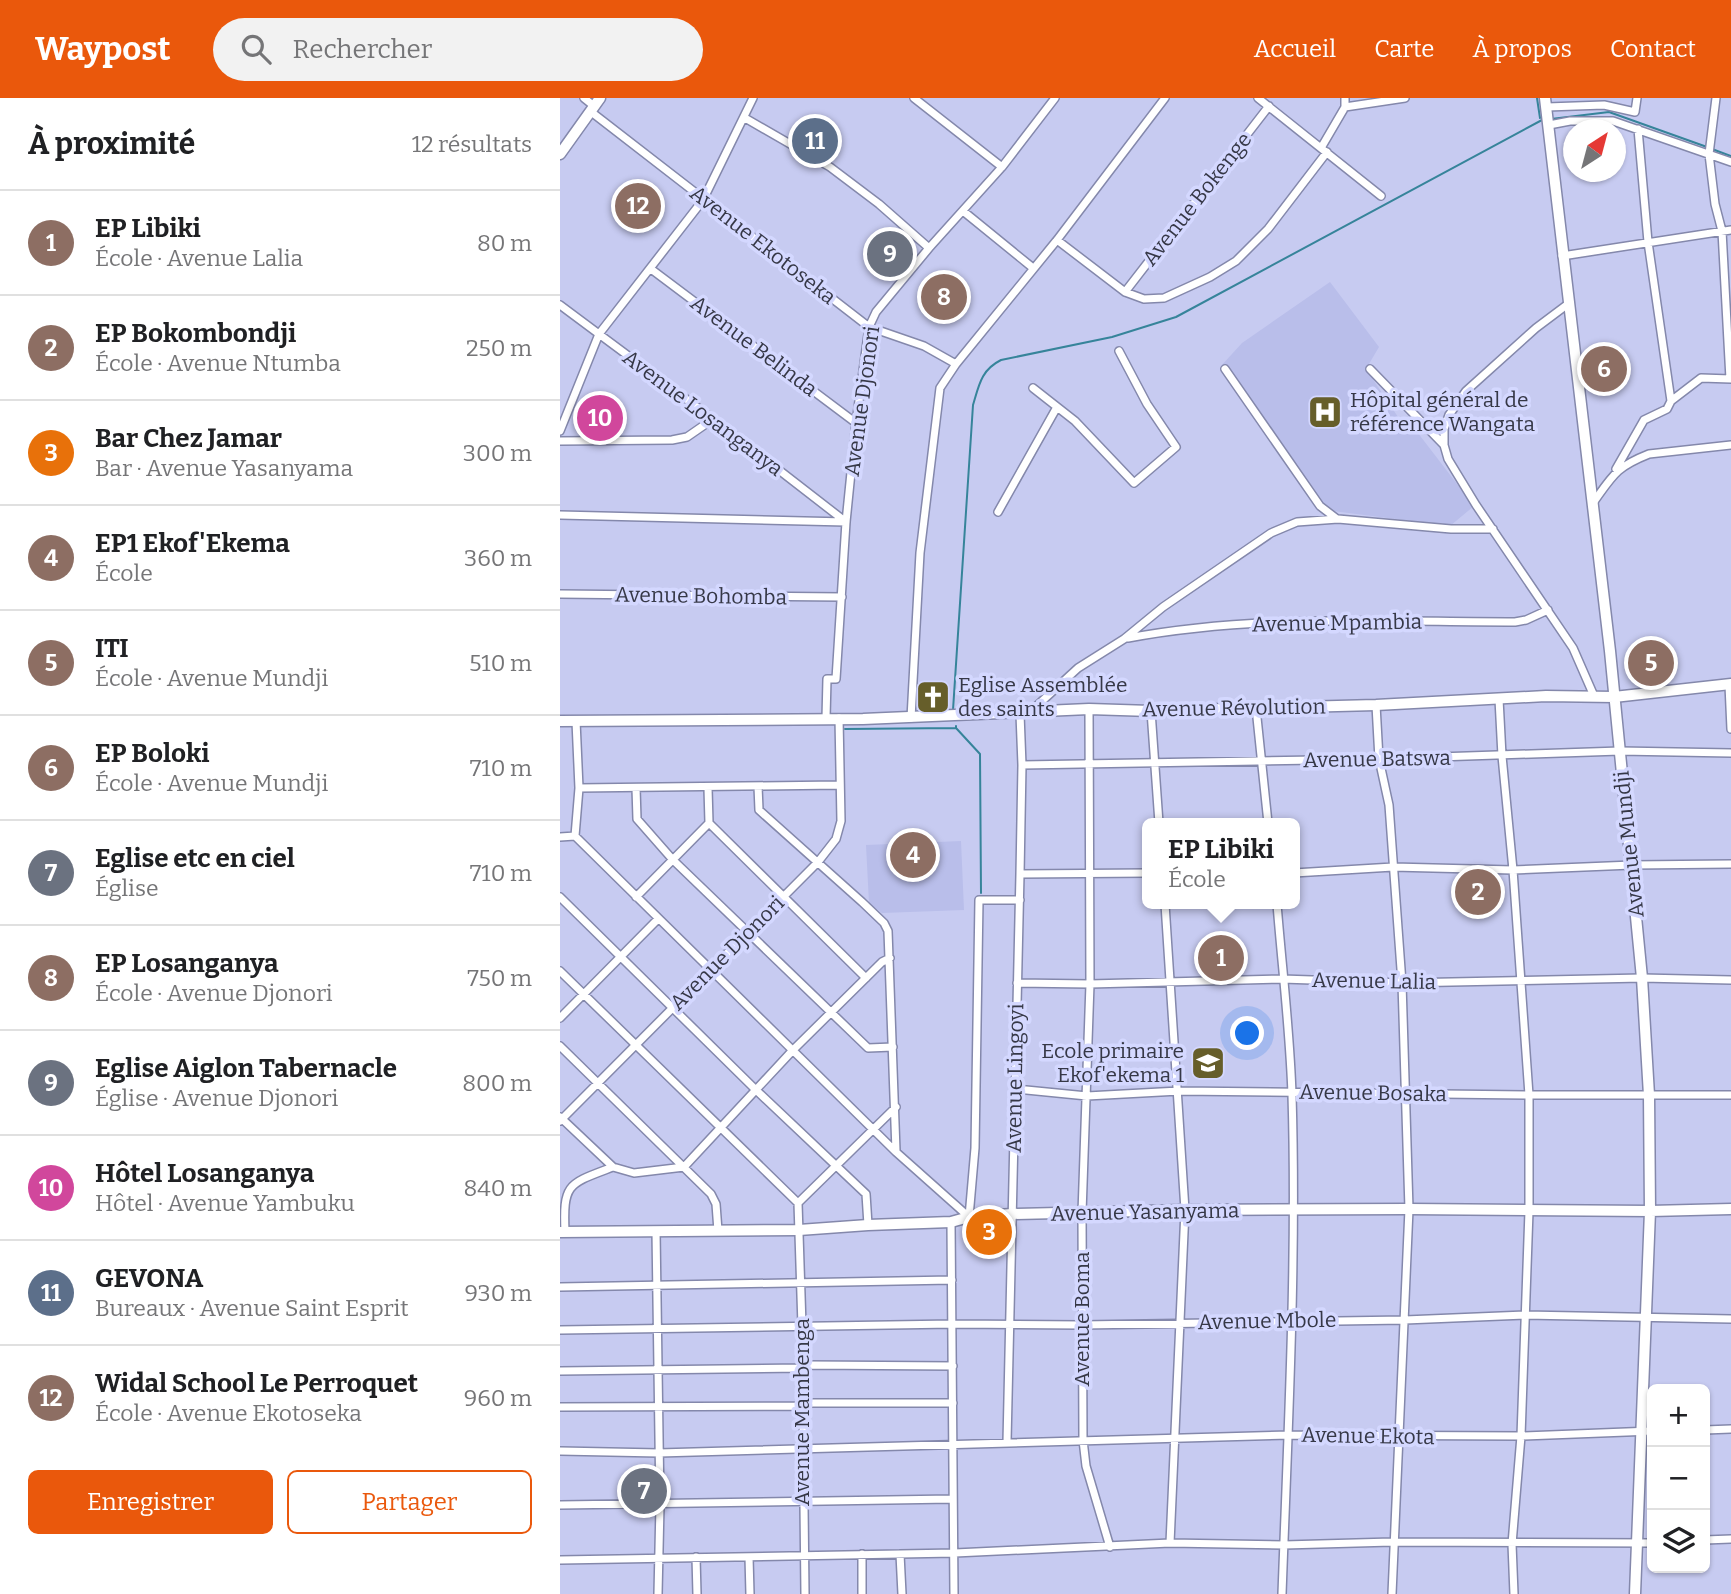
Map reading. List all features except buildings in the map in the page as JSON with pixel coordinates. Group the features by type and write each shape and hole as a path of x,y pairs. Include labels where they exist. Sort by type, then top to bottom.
{"street":[{"name":"Avenue Ekotoseka","path":"584,98 703,200 869,327 925,346 956,364"},
{"path":"560,431 599,334 703,200 754,98"},
{"path":"914,98 1002,167"},
{"name":"Avenue Djonori","path":"826,718 827,679 836,678 846,522 869,327 876,312 1002,167 1055,98"},
{"path":"911,718 920,553 940,388 1165,98"},
{"path":"1258,98 1381,195"},
{"path":"1057,240 1125,292 1144,299 1164,298 1210,277 1236,261 1268,229 1324,150 1345,107 1345,98"},
{"path":"1345,107 1405,98"},
{"path":"1547,113 1604,105 1636,112 1637,98"},
{"path":"1593,503 1616,470 1644,420 1667,409 1671,401 1701,378 1731,379 1722,232 1714,204 1709,154 1716,98"},
{"path":"560,154 594,105"},
{"name":"Avenue Bokenge","path":"1125,292 1269,106"},
{"path":"1547,113 1570,121 1613,121 1731,162"},
{"name":"Avenue Mundji","path":"1547,113 1593,503 1642,978 1649,1095 1647,1384"},
{"path":"745,118 830,167 879,204 929,248"},
{"path":"1638,129 1648,242 1671,401"},
{"path":"963,211 1033,268"},
{"path":"1562,256 1731,230"},
{"name":"Avenue Belinda","path":"651,269 856,423"},
{"path":"1569,304 1548,318 1466,391 1449,415 1444,429 1444,445 1448,458 1493,529 1573,648 1594,696"},
{"name":"Avenue Losanganya","path":"560,305 846,522"},
{"path":"1033,388 1075,421 1133,483 1175,447 1147,404 1119,351"},
{"path":"1225,369 1320,506 1338,519"},
{"path":"1370,369 1444,445"},
{"path":"998,512 1056,407"},
{"path":"560,441 672,440 687,437 713,419"},
{"path":"1616,470 1649,454 1731,445"},
{"path":"560,514 846,522"},
{"path":"1024,713 1078,668 1124,639 1163,607 1271,533 1297,522 1338,519 1451,529 1493,529"},
{"name":"Avenue Bohomba","path":"560,594 842,597"},
{"name":"Avenue Mpambia","path":"1124,639 1174,629 1216,626 1346,621 1515,621 1526,620 1548,610"},
{"path":"1730,684 1731,729"},
{"name":"Avenue Révolution","path":"560,721 911,718 1089,709 1151,711 1376,705 1614,696 1730,684"},
{"path":"1499,699 1529,1095 1529,1211 1521,1436 1512,1544 1514,1594"},
{"path":"1376,705 1379,759 1389,805 1402,983 1409,1209 1400,1381 1400,1437 1392,1542 1392,1594"},
{"path":"1256,708 1267,818"},
{"name":"Avenue Boma","path":"1089,709 1090,984 1082,1213 1083,1440 1086,1466 1110,1547"},
{"path":"1151,711 1159,818"},
{"name":"Avenue Lingoyi","path":"1007,1442 1024,713"},
{"name":"Avenue Djonori","path":"561,1119 818,862 835,839 841,821 839,718"},
{"path":"575,836 579,788 576,721"},
{"name":"Avenue Batswa","path":"1022,765 1155,765 1619,751 1731,753"},
{"path":"579,788 840,785"},
{"path":"758,786 759,810 884,923 890,938 896,1152"},
{"path":"636,788 637,820 673,860 868,1048 892,1047"},
{"path":"708,788 709,823 866,978"},
{"path":"636,897 709,823"},
{"path":"560,837 575,836 896,1152 969,1217"},
{"path":"1300,873 1393,867 1513,870 1632,864 1731,864"},
{"path":"1020,874 1142,873"},
{"path":"560,897 866,1194 868,1225"},
{"path":"969,1217 975,1148 979,900 1020,900"},
{"path":"1165,909 1185,1210 1170,1543"},
{"path":"1277,909 1292,1092 1294,1211 1282,1594"},
{"path":"560,1018 658,919"},
{"path":"561,1119 612,1167 634,1173 684,1167 793,1050 882,962 890,958"},
{"path":"560,971 798,1203 896,1107"},
{"name":"Avenue Lalia","path":"1017,983 1090,984 1282,979 1402,983 1642,978 1731,980"},
{"path":"560,1046 711,1194 716,1204 718,1231"},
{"name":"Avenue Bosaka","path":"1016,1089 1087,1096 1179,1091 1731,1095"},
{"path":"563,1232 564,1200 567,1192 582,1179 612,1167"},
{"name":"Avenue Mambenga","path":"798,1203 805,1594"},
{"name":"Avenue Yasanyama","path":"563,1232 799,1230 951,1222 969,1217 1012,1214 1185,1210 1731,1209"},
{"path":"951,1222 954,1594"},
{"path":"656,1231 660,1505 658,1594"},
{"path":"560,1287 952,1280"},
{"name":"Avenue Mbole","path":"560,1330 1405,1320 1525,1315 1731,1319"},
{"path":"560,1371 802,1368 808,1365 953,1366"},
{"path":"560,1407 802,1406 804,1403 953,1404"},
{"path":"1710,1430 1731,1429"},
{"name":"Avenue Mundji","path":"1635,1594 1647,1431"},
{"name":"Avenue Ekota","path":"560,1451 659,1453 1289,1435 1521,1436 1647,1431"},
{"path":"560,1505 952,1499"},
{"path":"1710,1540 1731,1539"},
{"path":"560,1560 955,1553 1170,1543 1647,1543"},
{"path":"862,1554 862,1594"},
{"path":"900,1554 902,1594"},
{"path":"696,1557 697,1594"},
{"path":"749,1557 750,1594"}],"shaded area":[{"name":"Hôpital général de référence Wangata","path":"1330,282 1379,347 1366,369 1404,426 1411,424 1474,506 1450,526 1333,511 1307,489 1221,366 1242,343"},
{"path":"961,841 964,910 882,913 869,903 866,845"}],"waterway":[{"path":"1537,98 1540,118"},
{"path":"1551,119 1609,112 1707,147"},
{"path":"953,710 973,405 989,368 1001,360 1112,337 1176,317 1542,120"},
{"path":"1712,149 1731,156"},
{"path":"845,729 956,726"},
{"path":"956,728 980,754 981,893"}],"place":[{"name":"GEVONA","path":"815,141"},
{"name":"Widal School Le Perroquet","path":"638,206"},
{"name":"Eglise Aiglon Tabernacle","path":"890,254"},
{"name":"EP Losanganya","path":"944,297"},
{"name":"EP Boloki","path":"1604,369"},
{"name":"Hôpital général de référence Wangata","path":"1325,412"},
{"name":"Hôtel Losanganya","path":"600,418"},
{"name":"ITI","path":"1651,663"},
{"name":"Eglise Assemblée des saints","path":"933,697"},
{"name":"EP1 Ekof'Ekema","path":"913,855"},
{"name":"EP Bokombondji","path":"1478,892"},
{"name":"EP Libiki","path":"1221,958"},
{"name":"Ecole primaire Ekof'ekema 1","path":"1208,1063"},
{"name":"Bar Chez Jamar","path":"989,1232"},
{"name":"Eglise etc en ciel","path":"644,1491"}]}
